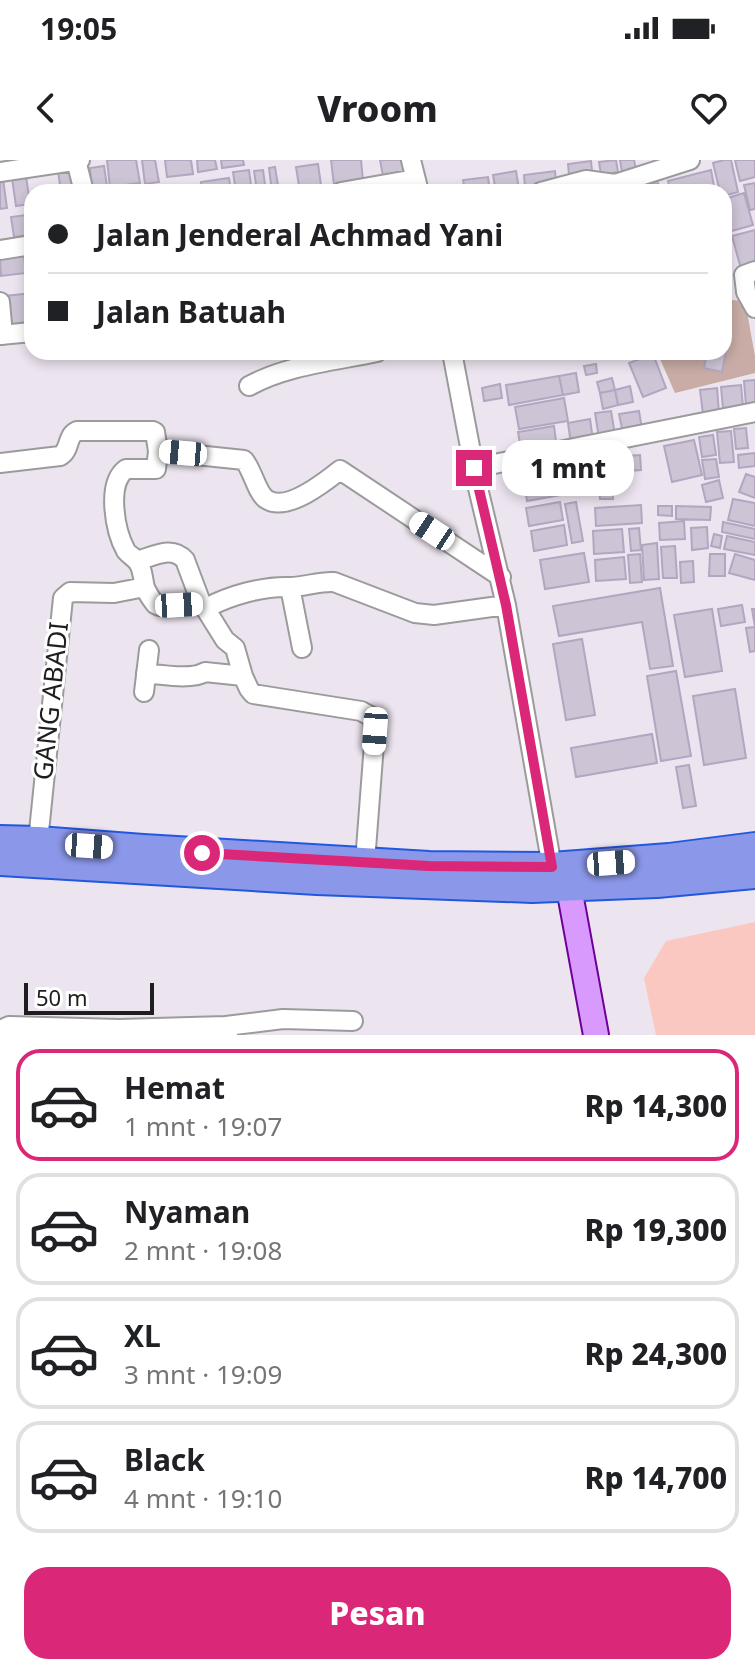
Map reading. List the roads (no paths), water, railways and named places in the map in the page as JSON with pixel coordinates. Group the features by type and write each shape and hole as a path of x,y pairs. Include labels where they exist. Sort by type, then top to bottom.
{"highway":[{"path":"0,840 54,850 393,884 560,877 755,847"},
{"path":"0,861 54,850 365,862 657,883 755,874"}],"main road":[{"path":"560,877 596,1035"}],"street":[{"path":"0,172 77,160 82,184"},
{"path":"571,184 586,180 615,184 690,160"},
{"path":"380,184 415,177"},
{"path":"0,250 24,246"},
{"path":"755,271 744,275 746,292 755,308"},
{"path":"0,302 2,335 24,333"},
{"path":"283,360 284,371"},
{"path":"249,386 284,371 338,360"},
{"path":"454,360 474,468 501,577 560,877"},
{"path":"474,468 755,412"},
{"path":"0,463 64,454 70,437 77,431 155,432 158,451 156,469 126,469 115,485 114,509 126,550 141,566 145,587 159,606 204,606 277,586 334,582 398,608 427,615 506,605"},
{"path":"158,451 244,460 265,499 270,501 285,501 306,495 333,466 501,577"},
{"path":"137,561 168,551 181,555 194,589 225,640 235,648 243,676 253,694 361,711 372,717 375,731 365,862"},
{"name":"GANG ABADI","path":"54,850 63,598 70,592 130,592 145,587"},
{"path":"290,587 302,648"},
{"path":"144,692 149,650"},
{"path":"146,673 168,676 200,675 205,672 243,676"},
{"path":"0,1030 9,1026 227,1031 283,1019 353,1021"}]}
